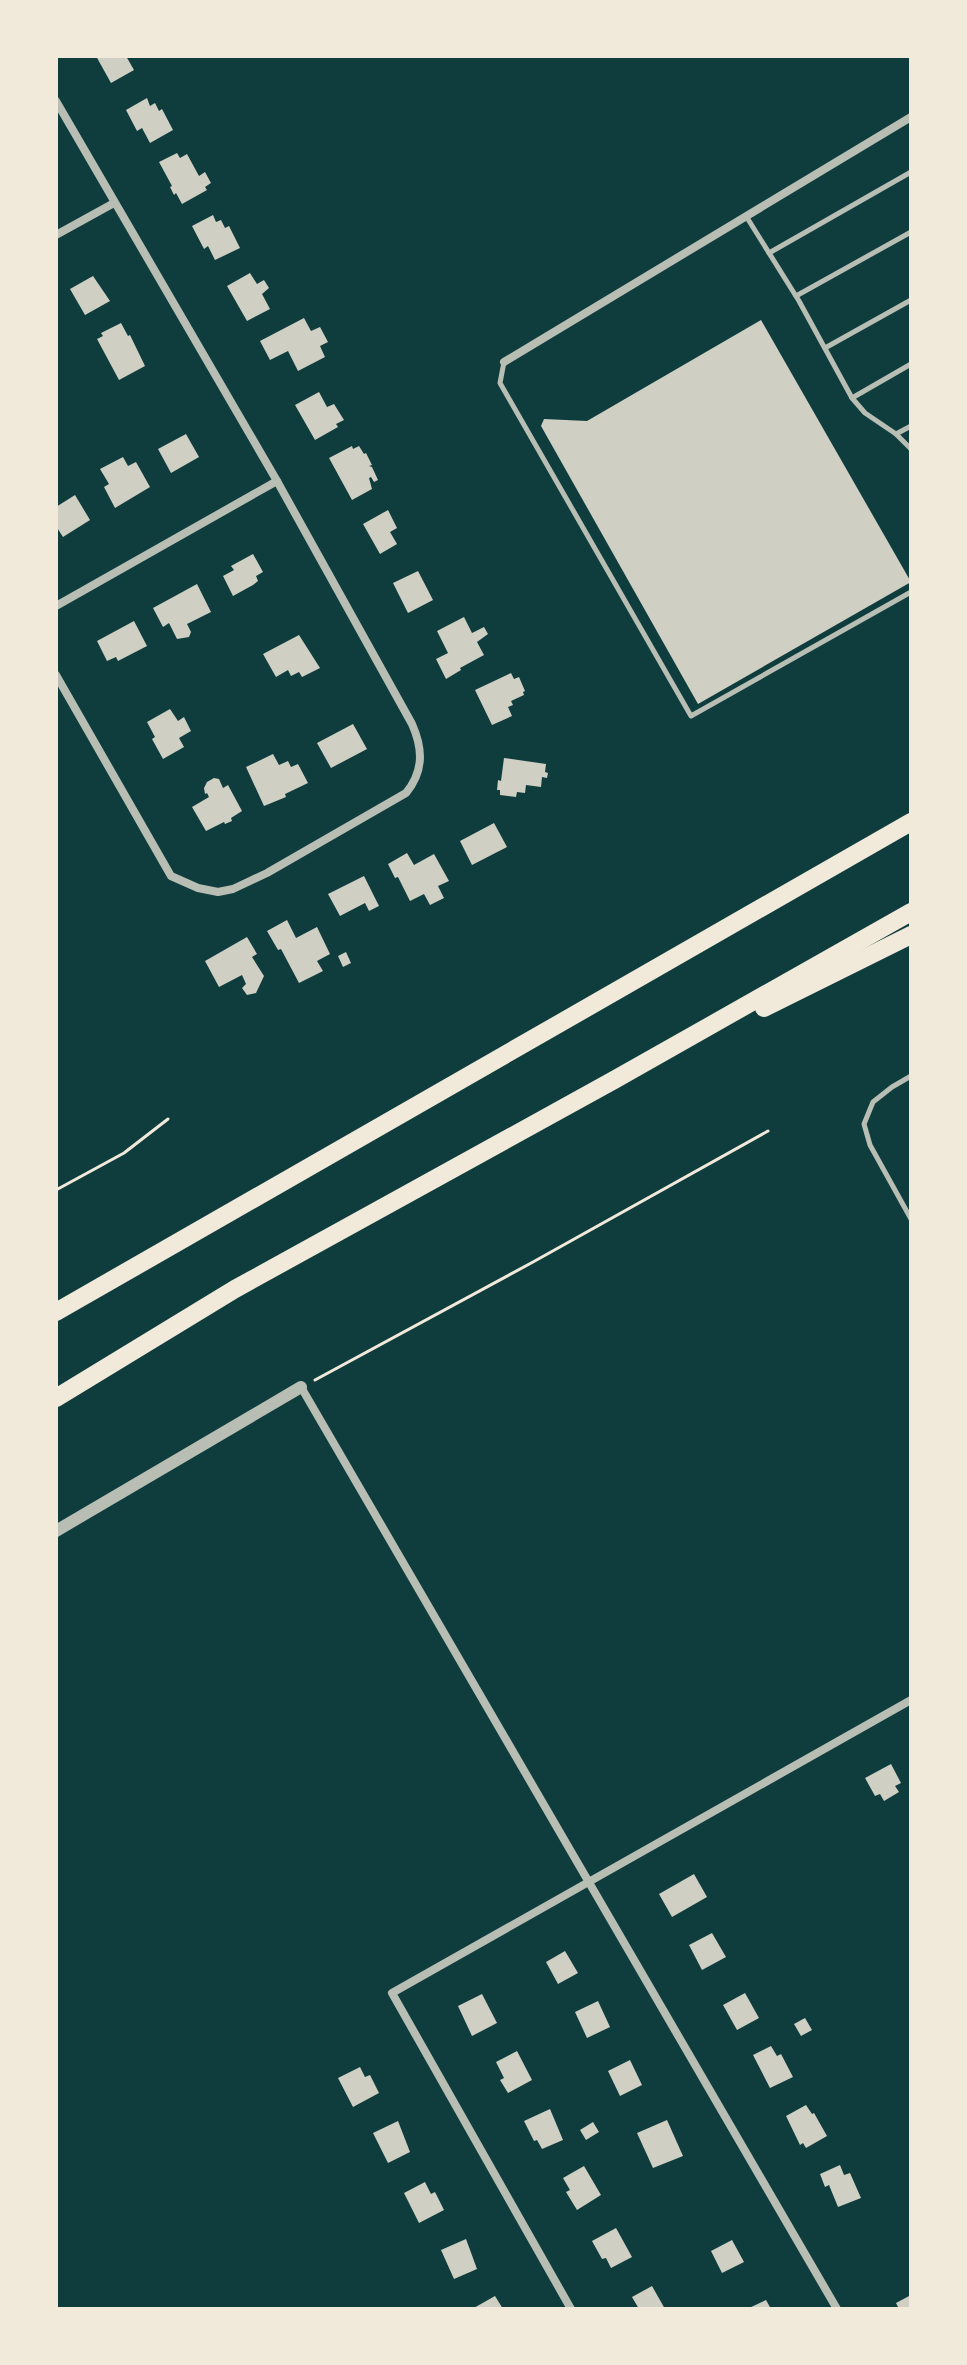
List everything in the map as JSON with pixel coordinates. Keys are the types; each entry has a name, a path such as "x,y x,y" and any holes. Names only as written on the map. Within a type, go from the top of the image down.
{"highway":[{"path":"56,1312 911,822"},
{"path":"56,1398 235,1289 911,912"},
{"path":"614,1080 911,935"}],"street":[{"path":"56,101 277,481 418,737 420,771 406,793 246,884 218,892 198,888 171,876 56,675"},
{"path":"504,362 911,117"},
{"path":"56,235 114,203"},
{"path":"56,606 277,481"},
{"path":"56,1531 301,1387 837,2309"},
{"path":"571,2309 392,1993 911,1700"}],"lane":[{"path":"769,253 911,172"},
{"path":"746,215 796,296 852,398 865,413 896,434 911,449"},
{"path":"796,296 911,232"},
{"path":"825,348 911,300"},
{"path":"504,362 500,383 691,716 911,592"},
{"path":"852,398 911,364"},
{"path":"896,434 911,426"},
{"path":"911,1076 873,1102 864,1124 870,1145 911,1219"}],"path":[{"path":"56,1190 124,1153 168,1119"},
{"path":"301,1387 768,1131"}],"building":[{"path":"96,56 126,56 134,70 111,83"},
{"path":"147,98 150,106 155,103 159,111 162,109 173,130 150,143 142,128 137,131 126,110"},
{"path":"177,153 180,158 187,154 199,176 205,172 211,183 205,187 207,190 182,204 176,193 174,195 159,162"},
{"path":"213,215 216,222 221,220 225,228 229,226 240,248 215,260 208,246 204,249 192,226"},
{"path":"250,273 257,284 264,280 269,288 262,294 270,309 247,321 227,286"},
{"path":"93,276 110,301 85,315 70,289"},
{"path":"304,318 311,331 320,327 328,342 320,346 325,357 298,371 288,351 270,360 260,341"},
{"path":"761,320 911,582 698,704 541,426 544,419 587,421"},
{"path":"121,323 145,366 119,380 97,339 103,336 101,333"},
{"path":"319,392 327,407 334,404 344,420 315,440 295,405"},
{"path":"186,434 199,457 171,473 158,449"},
{"path":"352,446 353,449 359,446 366,453 372,465 369,466 378,480 374,482 369,478 372,489 352,500 329,458"},
{"path":"123,457 128,466 136,462 150,487 115,508 104,487 109,484 100,469"},
{"path":"75,495 90,520 63,537 56,526 56,507"},
{"path":"388,510 397,528 390,532 397,544 380,554 363,524"},
{"path":"253,554 263,572 256,576 258,581 253,585 233,596 223,576 234,570 231,566"},
{"path":"418,571 433,600 408,613 393,583"},
{"path":"197,584 211,612 187,624 191,632 189,637 177,639 169,623 163,627 153,608"},
{"path":"464,617 472,633 484,627 488,634 477,642 484,655 446,679 436,659 448,653 437,631"},
{"path":"134,621 147,646 118,661 116,657 107,661 97,641"},
{"path":"299,635 320,668 302,677 299,672 291,676 288,670 276,677 263,654"},
{"path":"511,673 514,679 519,677 524,695 511,701 513,705 508,707 512,716 492,725 475,690"},
{"path":"170,709 178,721 184,717 191,731 179,738 184,747 163,759 147,722"},
{"path":"353,724 367,749 331,768 317,743"},
{"path":"273,754 279,765 288,761 291,767 298,764 308,783 264,806 246,767"},
{"path":"504,758 546,764 547,778 542,777 541,787 526,785 525,793 517,792 516,797 500,795 498,780 501,781"},
{"path":"214,778 219,779 223,788 228,785 242,811 231,818 232,821 206,831 192,807 209,797 204,788"},
{"path":"494,823 507,847 472,865 460,841"},
{"path":"407,853 414,865 434,854 449,881 438,886 444,898 430,905 424,894 410,901 388,864"},
{"path":"364,876 379,906 369,911 365,903 340,916 328,894"},
{"path":"287,920 296,938 317,927 330,954 317,961 323,971 299,983 281,949 278,950 267,931"},
{"path":"247,937 257,954 252,957 264,976 256,993 247,995 242,988 246,984 242,975 219,987 205,961"},
{"path":"346,952 351,963 343,967 338,956"},
{"path":"891,1764 901,1783 895,1786 899,1792 884,1801 880,1794 875,1796 865,1778"},
{"path":"694,1874 707,1897 672,1917 659,1894"},
{"path":"712,1933 726,1957 702,1970 689,1945"},
{"path":"565,1951 578,1973 558,1984 546,1962"},
{"path":"745,1993 759,2018 737,2030 723,2005"},
{"path":"482,1994 497,2023 472,2036 458,2006"},
{"path":"598,2001 610,2027 587,2038 575,2012"},
{"path":"805,2018 812,2030 801,2036 794,2024"},
{"path":"771,2046 777,2056 781,2054 793,2077 770,2088 753,2055"},
{"path":"517,2051 532,2080 508,2093 500,2080 504,2078 496,2062"},
{"path":"630,2060 642,2085 620,2096 608,2071"},
{"path":"360,2067 365,2077 370,2075 379,2093 353,2107 338,2078"},
{"path":"806,2105 827,2136 806,2148 803,2143 800,2145 786,2116"},
{"path":"550,2109 563,2140 542,2149 537,2140 534,2141 524,2121"},
{"path":"667,2120 683,2156 653,2168 637,2133"},
{"path":"398,2121 410,2152 388,2163 373,2133"},
{"path":"593,2122 599,2132 586,2140 580,2130"},
{"path":"840,2165 844,2175 850,2173 861,2198 838,2207 829,2185 825,2187 820,2174"},
{"path":"584,2166 601,2195 577,2210 566,2192 570,2190 563,2178"},
{"path":"425,2182 431,2194 435,2192 444,2210 419,2223 404,2193"},
{"path":"616,2228 632,2257 611,2268 592,2241"},
{"path":"466,2239 477,2269 454,2279 441,2250"},
{"path":"732,2240 744,2262 722,2273 711,2251"},
{"path":"652,2286 665,2309 639,2309 632,2297"},
{"path":"911,2295 911,2309 899,2309 896,2303"},
{"path":"495,2296 503,2309 472,2309"},
{"path":"766,2300 771,2309 747,2309"}]}
